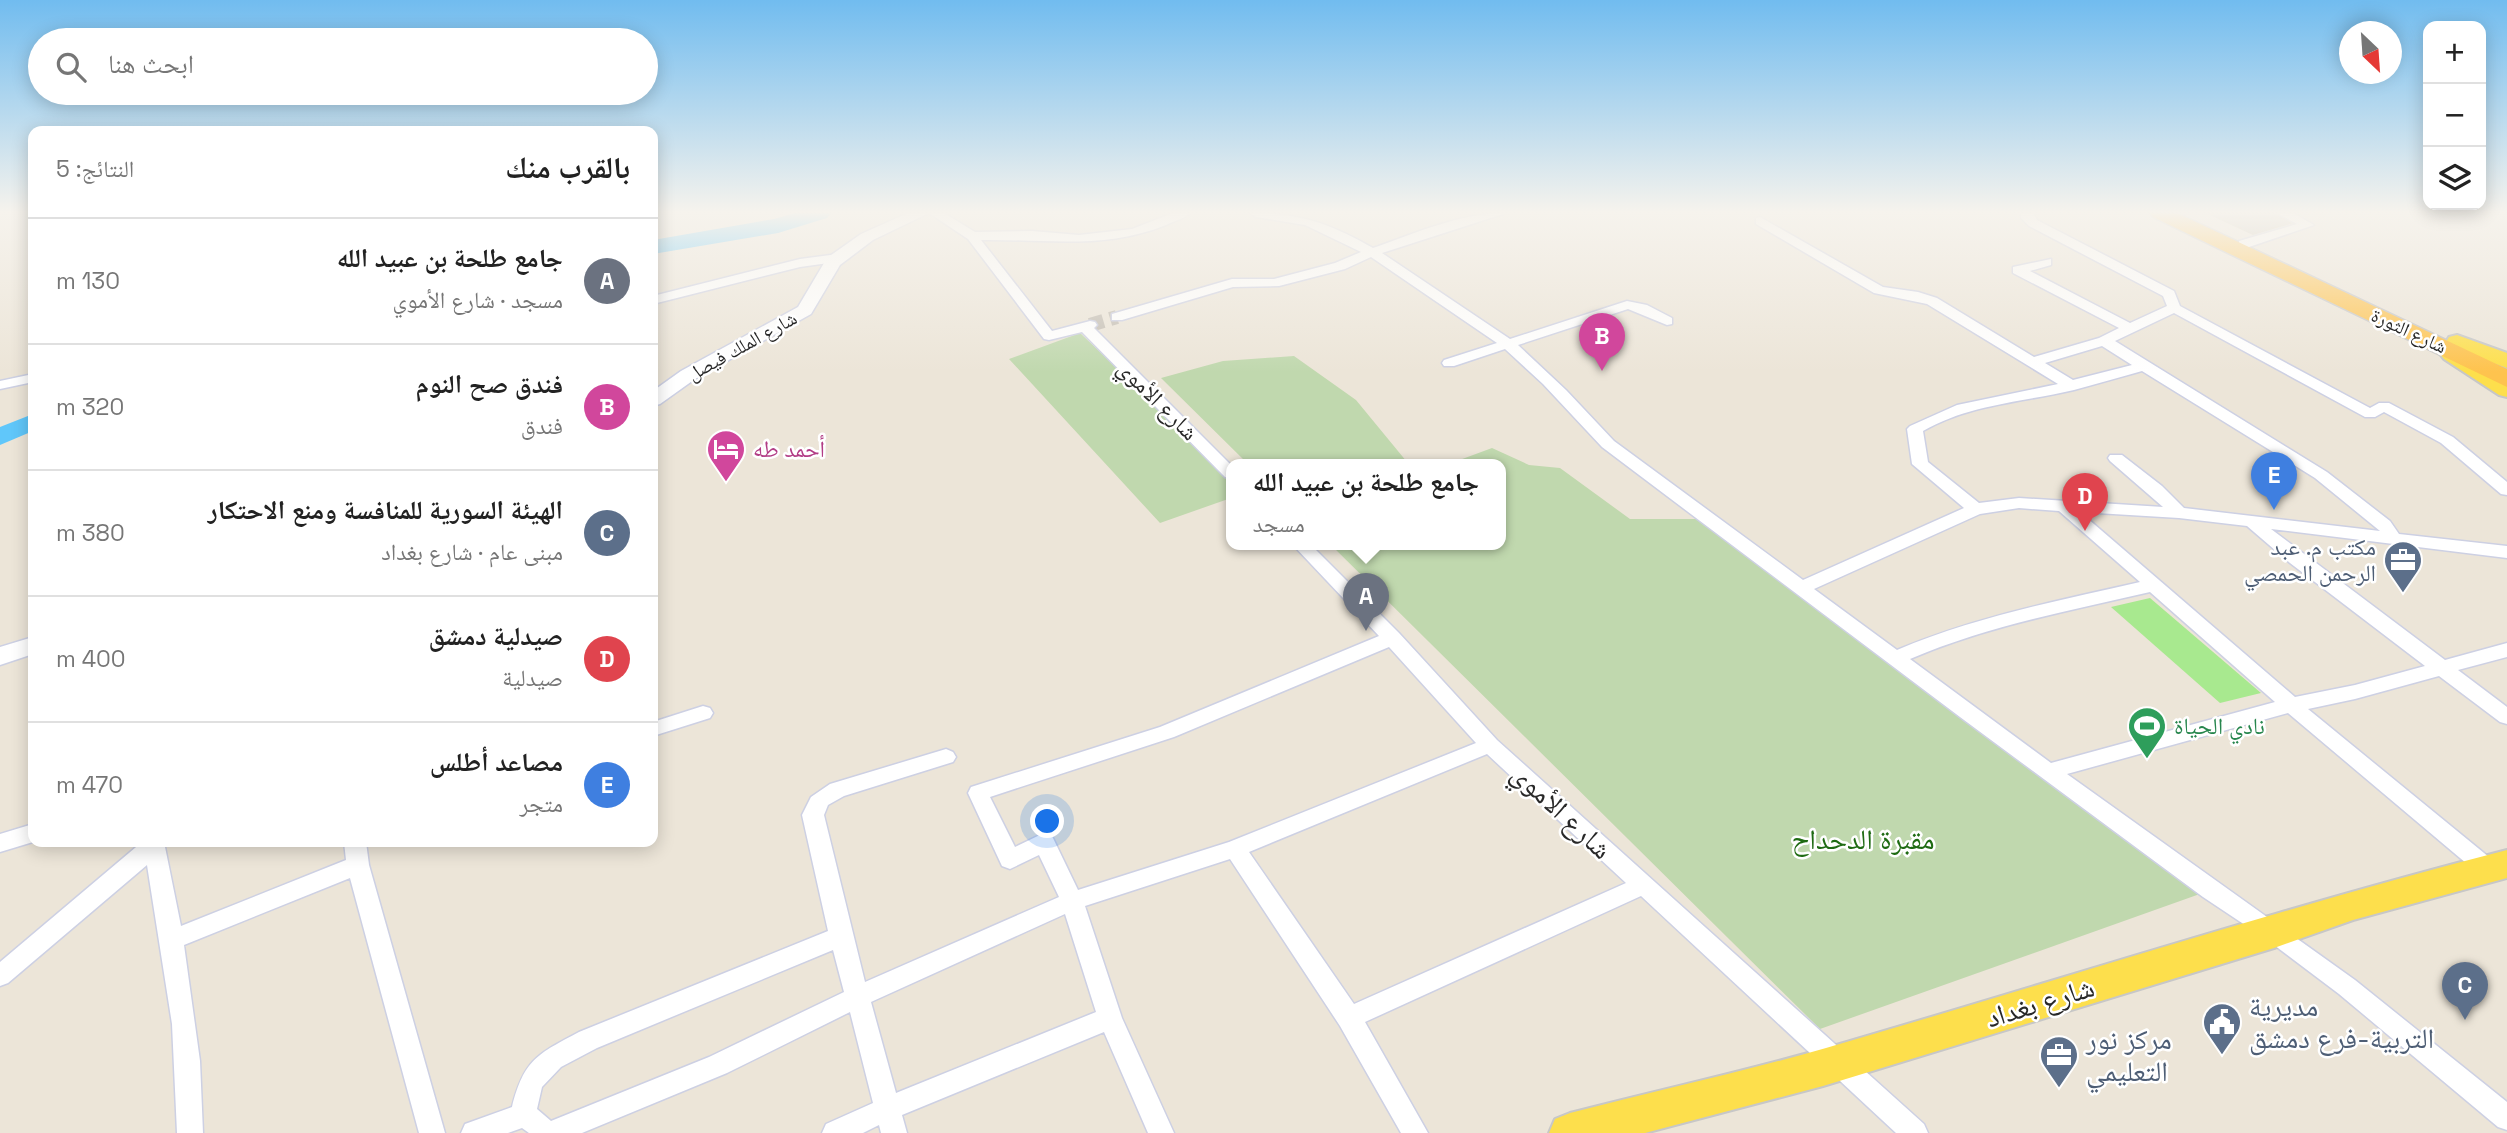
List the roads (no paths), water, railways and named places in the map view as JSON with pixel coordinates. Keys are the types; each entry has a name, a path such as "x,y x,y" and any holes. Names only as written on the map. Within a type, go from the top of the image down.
{"highway":[{"name":"شارع الثورة","path":"2277,266 2451,345 2507,367"},
{"name":"شارع الثورة","path":"2289,266 2451,345 2507,379"}],"main road":[{"path":"2451,345 2507,361"},
{"path":"2451,345 2507,390"},
{"name":"شارع بغداد","path":"1570,1133 1839,1063 2274,932 2353,905 2497,866"}],"street":[{"path":"658,299 789,266"},
{"name":"شارع الملك فيصل","path":"658,396 688,375 805,310 830,266"},
{"name":"شارع الأموي","path":"995,266 1049,336 1088,326 1226,469"},
{"path":"1117,317 1223,286 1274,283 1342,266"},
{"path":"1392,266 1507,344 1573,405 1608,444 1895,659 2211,890 2274,932 2347,987 2507,1118"},
{"path":"1837,266 1879,290 1932,301 2072,386"},
{"path":"2032,266 2018,270 2129,328"},
{"path":"2115,266 2169,294 2174,308 2370,414 2384,406 2437,435 2507,490"},
{"path":"1449,363 1627,304 1642,308 1667,321"},
{"path":"2033,362 2104,341 2174,308"},
{"path":"2104,341 2321,475 2384,525 2393,537"},
{"path":"1976,509 1920,464 1915,429 1929,420 1957,410 2072,386 2144,366"},
{"path":"0,385 28,379"},
{"path":"2116,458 2156,490 2179,513"},
{"path":"1801,588 1976,509 2020,503 2179,513 2507,552"},
{"path":"2061,504 2291,705 2497,866"},
{"path":"2251,521 2296,559 2507,717"},
{"name":"شارع الأموي","path":"1306,550 1392,638 1490,745 1915,1133"},
{"path":"1895,659 1951,634 1999,620 2154,585"},
{"path":"1161,1133 1110,1018 1072,901 1044,842 1010,860 978,793 1167,732 1392,638"},
{"path":"0,656 28,647"},
{"path":"2050,771 2291,705 2356,692 2507,650"},
{"path":"658,727 703,713"},
{"path":"552,1133 718,1065 859,996 1072,901 1235,849 1490,745"},
{"path":"891,1121 841,936 813,815 816,805 824,795 946,757"},
{"path":"0,843 28,835"},
{"path":"0,976 150,847"},
{"path":"154,847 171,940 190,1095 190,1133"},
{"path":"1235,849 1349,1018 1415,1133"},
{"path":"171,940 357,853 432,1133"},
{"path":"1349,1018 1643,885"},
{"path":"523,1115 531,1081 552,1059 589,1040 841,936"},
{"path":"835,1133 891,1121 1110,1018"},
{"path":"474,1133 523,1115 535,1121 545,1133"}],"water":[{"path":"28,416 28,433 0,445 0,427"}],"tunnel":[{"path":"1090,325 1117,317"}],"place":[{"name":"فندق صح النوم","path":"1602,371"},
{"name":"أحمد طه","path":"726,483"},
{"name":"مصاعد أطلس","path":"2274,510"},
{"name":"صيدلية دمشق","path":"2085,531"},
{"name":"مكتب م. عبد الرحمن الحمصي","path":"2403,594"},
{"name":"جامع طلحة بن عبيد الله","path":"1366,631"},
{"name":"نادي الحياة","path":"2147,760"},
{"name":"الهيئة السورية للمنافسة ومنع الاحتكار","path":"2465,1020"},
{"name":"مديرية التربية-فرع دمشق","path":"2222,1056"},
{"name":"مركز نور التعليمي","path":"2059,1089"}],"park label":[{"name":"مقبرة الدحداح","path":"1863,839"}]}
